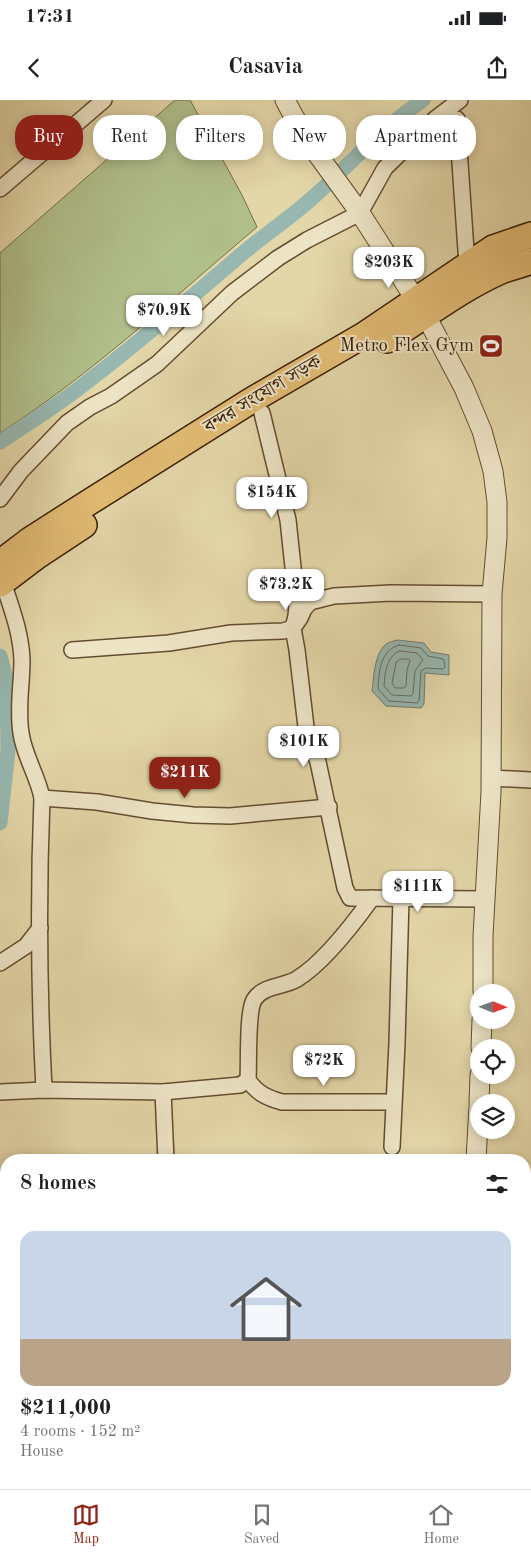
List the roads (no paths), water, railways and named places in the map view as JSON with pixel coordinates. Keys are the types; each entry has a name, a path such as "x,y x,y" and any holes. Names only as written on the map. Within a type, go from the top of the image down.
{"highway":[{"name":"বন্দর সংযোগ সড়ক","path":"1,576 37,556 99,515 262,414 370,350 421,308 439,283 493,248 531,235"},
{"name":"বন্দর সংযোগ সড়ক","path":"1,576 30,540 252,400 364,336 421,308 448,300 502,271 531,261"}],"street":[{"path":"285,100 318,155 360,213 421,308 464,388 482,431 493,471 497,502 497,529 492,594 491,778 483,936 483,984"},
{"path":"0,499 21,471 67,422 111,396 157,364 232,293 278,258 307,240 360,213 385,168 435,119 460,100"},
{"path":"0,189 97,102"},
{"path":"460,160 467,265"},
{"path":"262,414 288,520 297,605 293,628 306,727 318,762 329,807 345,888 350,898 486,899"},
{"path":"1,576 20,634 22,660 20,696 21,733 42,798 40,928 41,1032 44,1090"},
{"path":"72,650 168,643 231,633 283,631 293,628 310,602 334,596 391,593 492,594"},
{"path":"491,778 531,780"},
{"path":"42,798 97,802 152,811 193,815 230,816 329,807"},
{"path":"372,898 312,969 295,980 262,992 253,1001 250,1012 248,1080 254,1089 268,1098 282,1102 393,1102"},
{"path":"392,1147 401,898"},
{"path":"0,963 26,946 40,928"},
{"path":"0,1092 44,1090 163,1092 240,1085 248,1080"},
{"path":"163,1092 166,1154"},
{"path":"476,1154 477,1139"}],"water":[{"path":"398,640 424,643 431,652 449,655 449,675 425,673 424,704 421,708 386,706 372,691 375,666 382,648 390,642"},
{"path":"167,758 185,758 202,762 204,770 199,776 172,785 163,785 158,783 155,768 159,762"}],"waterway":[{"path":"0,442 66,398 125,352 245,251 301,208 379,135 423,100"},
{"path":"0,656 7,683 8,751 0,823"}],"place":[{"name":"Metro Flex Gym","path":"491,346"}]}
